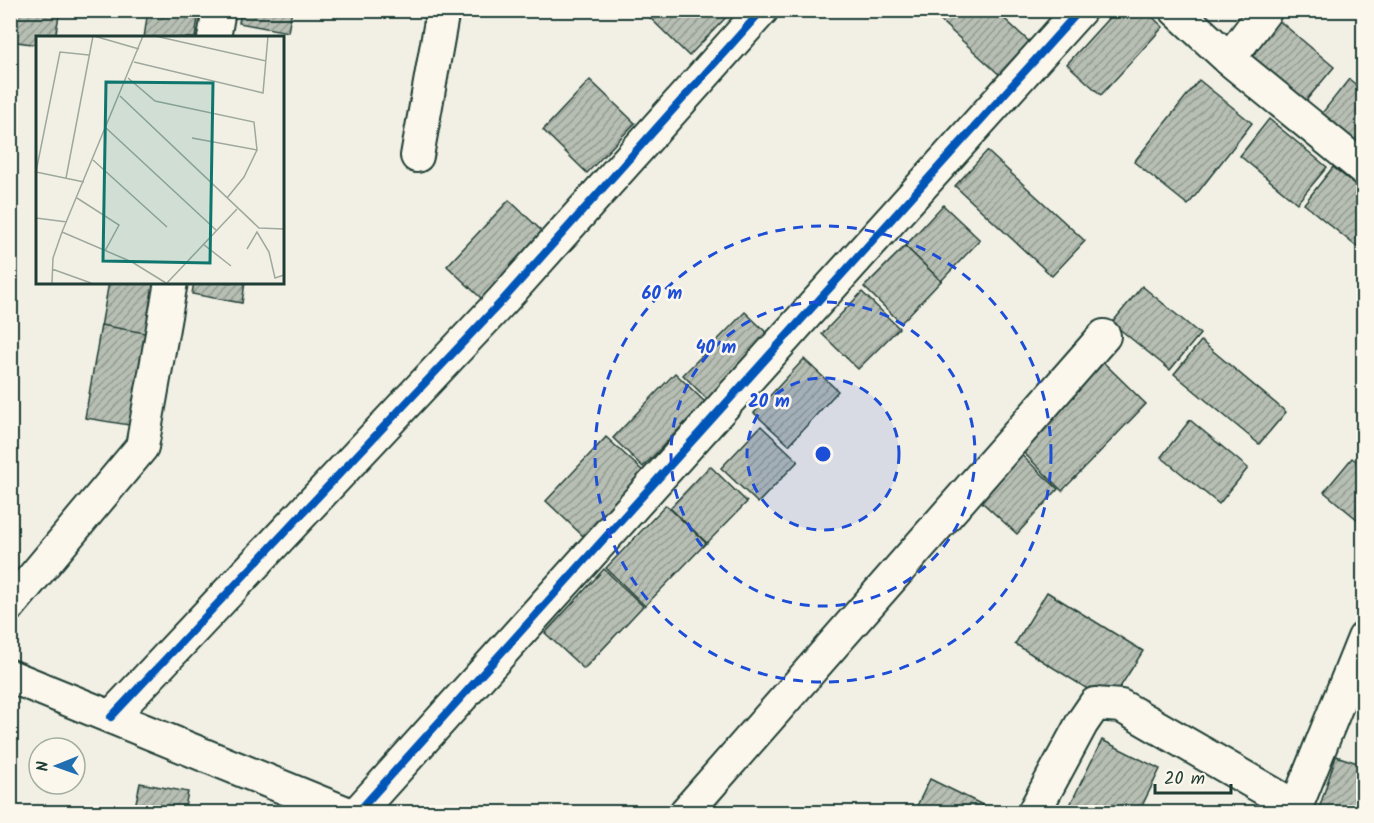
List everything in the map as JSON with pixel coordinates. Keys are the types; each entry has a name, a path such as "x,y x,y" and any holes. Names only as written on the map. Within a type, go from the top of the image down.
{"street":[{"path":"214,36 219,10"},
{"path":"417,156 443,10"},
{"path":"111,717 502,301 762,10"},
{"path":"358,813 1080,10"},
{"path":"1176,10 1229,59 1364,170"},
{"path":"1229,59 1266,10"},
{"path":"10,605 142,447 171,284"},
{"path":"686,813 1104,336"},
{"path":"1034,813 1082,723 1095,704 1121,706 1295,810 1364,638"},
{"path":"10,676 344,813"}],"building":[{"path":"10,10 60,10 55,36 36,36 36,45 10,41"},
{"path":"148,10 199,10 195,36 144,36"},
{"path":"241,10 292,10 288,32 239,23"},
{"path":"642,10 733,10 689,56"},
{"path":"932,10 995,10 1034,46 1004,79 931,12"},
{"path":"1116,10 1145,10 1163,27 1101,95 1067,64"},
{"path":"1276,18 1334,67 1304,103 1246,56"},
{"path":"1349,79 1364,91 1364,152 1319,117"},
{"path":"590,80 635,123 587,173 543,130"},
{"path":"1199,80 1252,123 1188,205 1134,162"},
{"path":"1269,119 1327,167 1297,203 1240,156"},
{"path":"987,151 1085,241 1052,276 955,186"},
{"path":"1333,167 1364,192 1364,249 1362,251 1304,204"},
{"path":"509,200 544,233 482,299 447,266"},
{"path":"943,205 980,240 941,281 905,246"},
{"path":"905,246 941,281 901,323 864,287"},
{"path":"109,284 160,284 151,336 101,327"},
{"path":"194,284 245,284 242,303 192,294"},
{"path":"1142,286 1200,334 1170,370 1112,323"},
{"path":"862,292 899,328 858,369 822,334"},
{"path":"745,312 771,337 708,400 683,375"},
{"path":"101,325 151,334 135,426 85,418"},
{"path":"1201,341 1286,412 1259,444 1174,374"},
{"path":"804,359 838,391 789,445 754,413"},
{"path":"1103,362 1146,404 1062,491 1020,449"},
{"path":"675,373 705,402 643,467 613,438"},
{"path":"1190,420 1248,468 1219,504 1161,457"},
{"path":"761,426 798,461 758,503 721,468"},
{"path":"606,437 644,472 583,536 546,501"},
{"path":"1016,450 1058,489 1017,534 974,495"},
{"path":"1352,458 1364,467 1364,525 1324,492"},
{"path":"710,466 747,502 707,543 670,508"},
{"path":"666,505 706,543 645,606 606,568"},
{"path":"604,569 643,606 584,669 545,633"},
{"path":"1047,592 1143,651 1110,703 1015,644"},
{"path":"1102,740 1160,769 1139,812 1075,812 1068,809"},
{"path":"1336,756 1364,765 1364,812 1318,812"},
{"path":"930,779 997,812 914,812"},
{"path":"140,783 188,792 184,812 134,812"}],"cycle path":[{"path":"111,717 502,301 762,10"},
{"path":"358,812 1080,10"}]}
